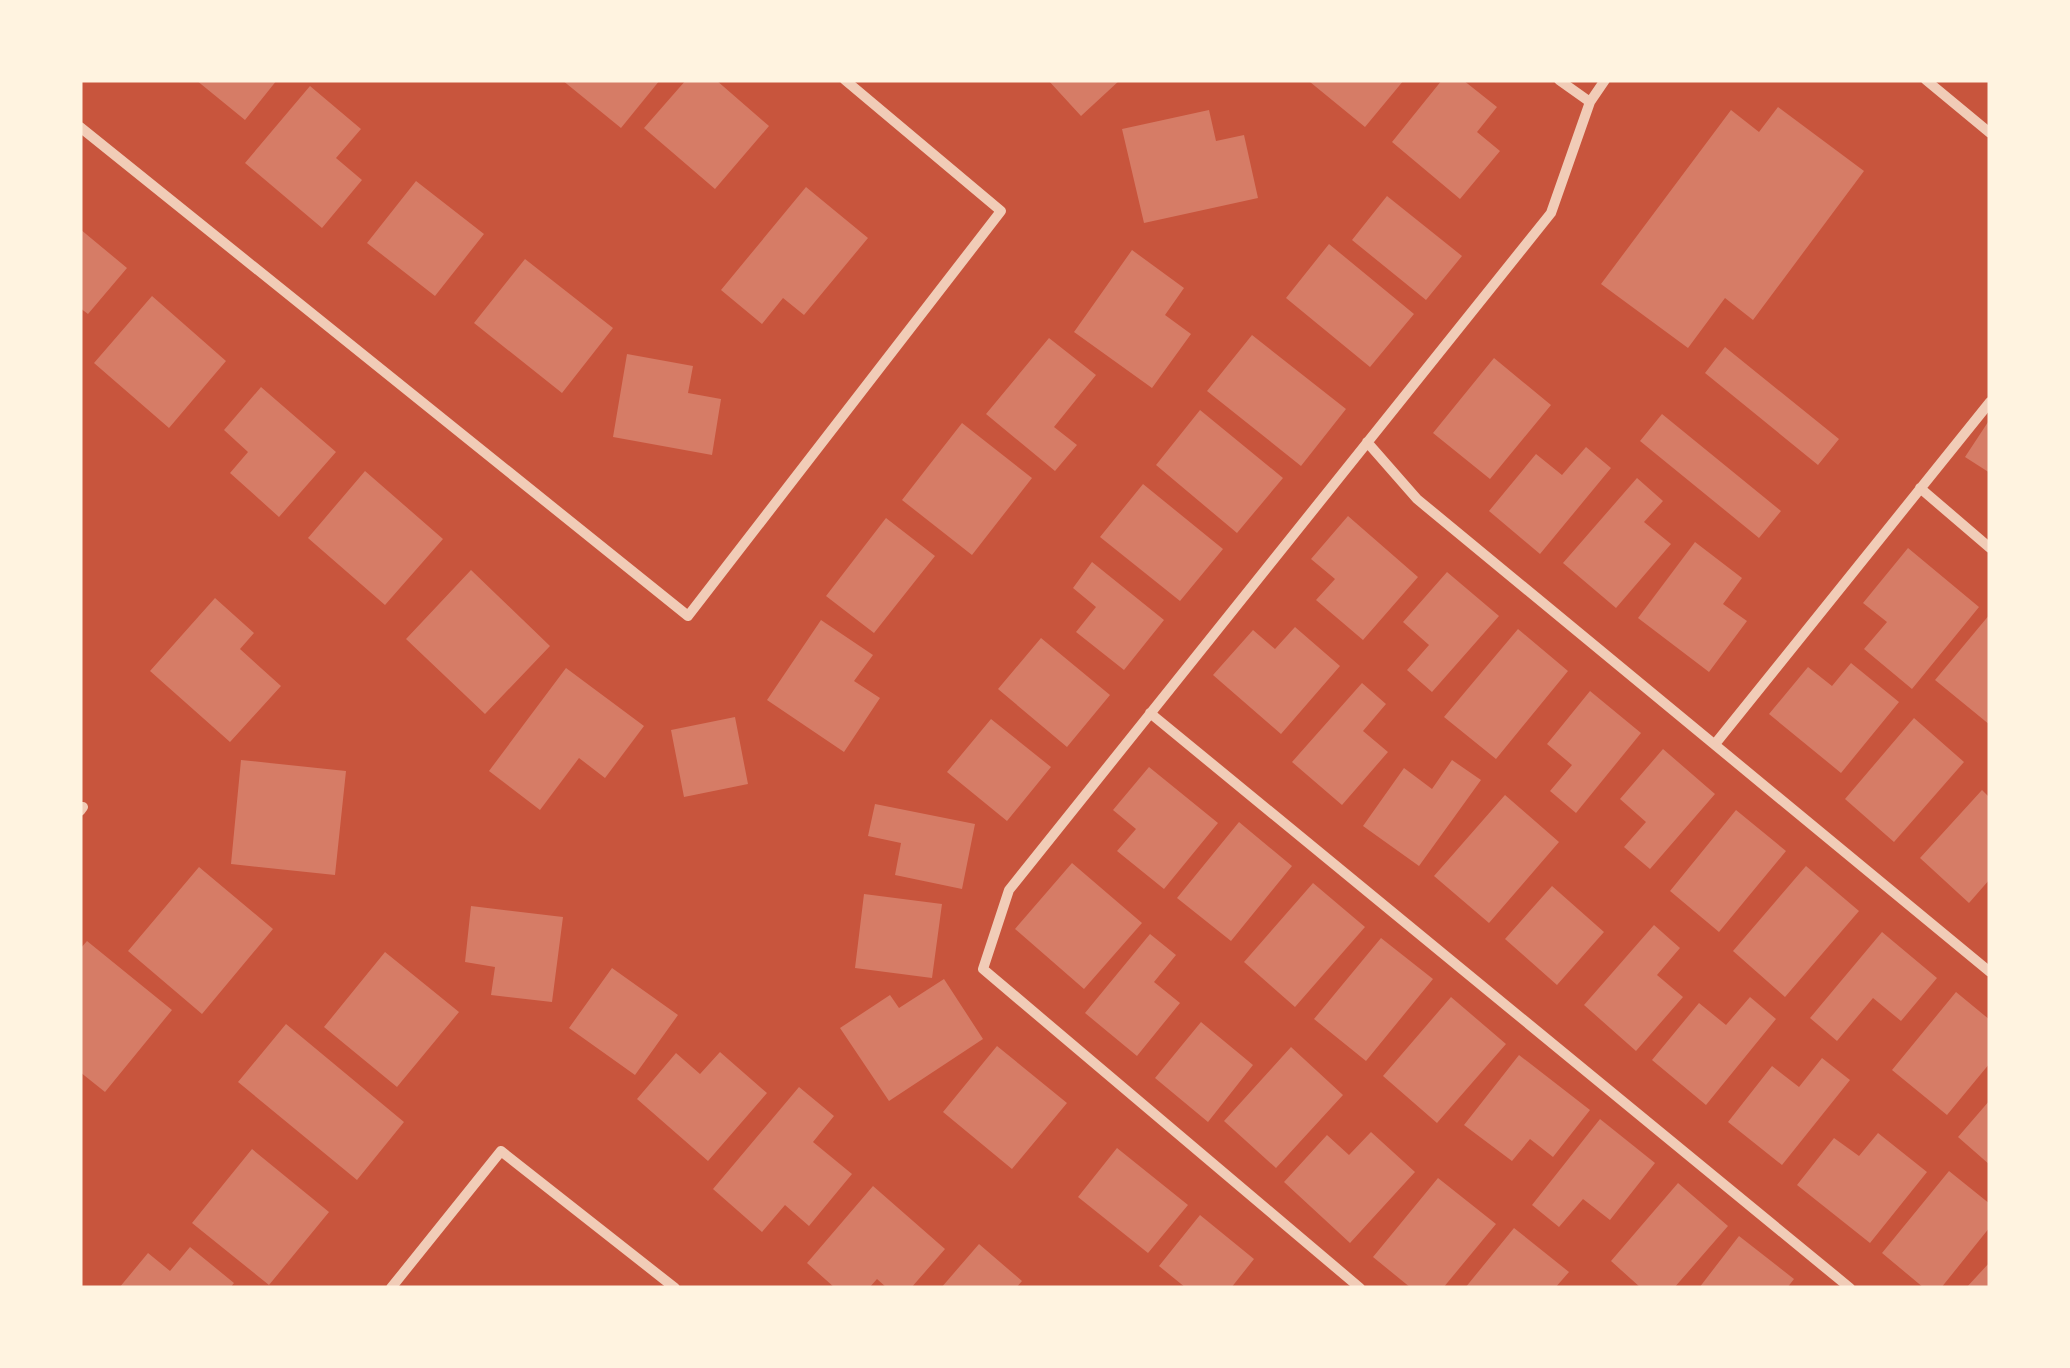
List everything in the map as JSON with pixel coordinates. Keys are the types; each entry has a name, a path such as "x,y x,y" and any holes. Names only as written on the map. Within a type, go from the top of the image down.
{"street":[{"path":"80,127 688,616 1001,211 845,80"},
{"path":"1559,80 1590,102"},
{"path":"1360,1288 982,969 1008,890 1550,212 1590,102 1605,80"},
{"path":"1926,80 1990,133"},
{"path":"1714,744 1990,402"},
{"path":"1367,442 1417,498 1990,972"},
{"path":"1920,488 1990,548"},
{"path":"1150,712 1850,1288"},
{"path":"391,1288 501,1151 675,1288"}],"building":[{"path":"196,80 277,80 245,120"},
{"path":"562,80 660,80 621,128"},
{"path":"686,80 716,80 769,126 715,189 644,128"},
{"path":"1048,80 1120,80 1081,116"},
{"path":"1312,80 1404,80 1365,127"},
{"path":"1442,80 1463,80 1497,107 1477,132 1500,151 1460,199 1392,142"},
{"path":"310,86 361,129 336,158 362,180 322,228 245,163"},
{"path":"1778,107 1864,171 1753,320 1725,298 1688,348 1601,284 1731,110 1759,132"},
{"path":"1209,110 1216,141 1244,135 1258,198 1144,223 1122,129"},
{"path":"416,181 484,234 435,296 367,243"},
{"path":"806,187 868,238 804,315 783,298 762,324 721,290"},
{"path":"1387,196 1462,256 1426,300 1352,240"},
{"path":"80,229 127,268 88,314 80,308"},
{"path":"1329,244 1414,314 1370,367 1286,298"},
{"path":"1132,250 1184,288 1165,315 1191,334 1152,388 1074,332"},
{"path":"525,259 613,328 562,393 474,323"},
{"path":"152,296 226,361 169,428 94,363"},
{"path":"1252,335 1346,409 1301,466 1207,391"},
{"path":"1049,338 1096,375 1054,427 1077,445 1055,471 986,414"},
{"path":"1725,347 1839,439 1818,465 1705,373"},
{"path":"627,354 693,366 688,393 721,399 712,455 613,437"},
{"path":"1494,358 1551,405 1490,479 1433,433"},
{"path":"261,387 336,452 279,517 230,473 248,452 224,430"},
{"path":"1200,410 1283,478 1237,533 1156,465"},
{"path":"1662,414 1781,511 1759,538 1640,441"},
{"path":"1990,419 1990,473 1965,457"},
{"path":"962,423 1032,478 972,555 902,500"},
{"path":"1586,447 1611,468 1540,554 1489,511 1536,454 1562,475"},
{"path":"365,471 443,539 385,605 308,538"},
{"path":"1637,478 1663,501 1644,522 1671,544 1616,608 1563,563"},
{"path":"1143,484 1223,549 1180,601 1100,537"},
{"path":"1348,516 1418,577 1363,640 1316,600 1335,579 1311,559"},
{"path":"886,518 935,556 874,633 826,596"},
{"path":"1695,542 1742,578 1723,604 1747,621 1709,672 1638,618"},
{"path":"1908,548 1979,607 1912,689 1864,649 1887,622 1863,603"},
{"path":"1092,562 1164,620 1124,670 1076,632 1096,607 1073,588"},
{"path":"471,570 550,646 485,714 406,639"},
{"path":"1447,572 1499,616 1432,692 1407,670 1429,645 1403,622"},
{"path":"215,598 254,633 240,649 281,686 230,742 150,671"},
{"path":"1990,614 1990,725 1935,680"},
{"path":"821,620 873,655 854,681 880,698 844,752 767,700"},
{"path":"1295,627 1340,666 1281,734 1213,675 1253,630 1275,649"},
{"path":"1518,629 1568,671 1496,759 1444,717"},
{"path":"1041,638 1110,695 1067,747 998,689"},
{"path":"1851,663 1899,702 1841,773 1769,714 1808,667 1832,686"},
{"path":"566,668 644,726 605,778 579,758 540,810 489,771"},
{"path":"1362,683 1386,704 1363,731 1388,752 1342,805 1292,762"},
{"path":"1590,691 1641,733 1576,813 1550,791 1572,765 1547,744"},
{"path":"735,717 748,784 684,797 671,730"},
{"path":"1914,718 1964,762 1894,842 1845,799"},
{"path":"991,719 1051,767 1007,821 947,772"},
{"path":"1663,749 1715,794 1650,869 1624,847 1646,822 1620,799"},
{"path":"241,760 346,771 335,875 231,864"},
{"path":"1452,760 1481,780 1419,866 1363,826 1404,768 1432,789"},
{"path":"1149,767 1218,823 1164,889 1117,851 1136,829 1113,810"},
{"path":"1982,790 1990,798 1990,879 1969,903 1920,858"},
{"path":"1505,795 1559,842 1489,923 1434,876"},
{"path":"875,804 975,824 962,889 895,875 901,843 868,836"},
{"path":"1736,810 1786,851 1719,932 1670,891"},
{"path":"1239,822 1292,866 1231,941 1177,898"},
{"path":"1072,863 1142,923 1084,989 1015,929"},
{"path":"1806,866 1859,911 1785,997 1733,951"},
{"path":"199,867 273,929 202,1014 128,951"},
{"path":"1313,883 1365,927 1295,1007 1244,962"},
{"path":"1552,886 1604,932 1557,985 1505,939"},
{"path":"864,894 942,904 932,978 855,968"},
{"path":"471,906 563,917 552,1002 491,995 495,967 465,962"},
{"path":"1654,925 1680,948 1657,975 1683,997 1636,1051 1584,1005"},
{"path":"1882,932 1937,978 1901,1021 1873,998 1837,1041 1810,1018"},
{"path":"1150,934 1176,955 1154,982 1180,1003 1137,1056 1085,1013"},
{"path":"1381,938 1433,979 1366,1061 1314,1019"},
{"path":"87,941 172,1010 105,1092 80,1072 80,949"},
{"path":"385,952 459,1012 397,1087 324,1027"},
{"path":"612,968 678,1015 635,1075 569,1028"},
{"path":"944,979 983,1039 889,1101 840,1028 890,995 899,1008"},
{"path":"1956,992 1990,1020 1990,1063 1947,1115 1892,1070"},
{"path":"1451,997 1506,1044 1437,1123 1383,1076"},
{"path":"1750,997 1776,1019 1706,1105 1652,1060 1699,1003 1726,1025"},
{"path":"1201,1022 1253,1065 1208,1122 1155,1078"},
{"path":"286,1024 404,1122 357,1180 238,1082"},
{"path":"997,1046 1067,1103 1012,1169 943,1112"},
{"path":"1291,1047 1343,1095 1276,1168 1224,1121"},
{"path":"720,1052 767,1093 708,1161 637,1099 676,1053 700,1074"},
{"path":"1519,1055 1590,1110 1553,1157 1530,1139 1512,1161 1464,1125"},
{"path":"1822,1058 1850,1080 1782,1165 1728,1122 1772,1066 1799,1087"},
{"path":"799,1087 834,1116 813,1142 852,1174 809,1226 785,1205 762,1232 713,1189"},
{"path":"1990,1100 1990,1165 1958,1137"},
{"path":"1600,1119 1655,1163 1610,1220 1583,1199 1559,1227 1532,1205"},
{"path":"1371,1132 1415,1172 1350,1243 1284,1182 1327,1135 1349,1155"},
{"path":"1878,1133 1927,1172 1870,1243 1797,1185 1834,1138 1859,1156"},
{"path":"1117,1148 1188,1205 1148,1253 1078,1197"},
{"path":"252,1149 329,1212 269,1285 192,1223"},
{"path":"1949,1171 1990,1204 1990,1227 1941,1288 1924,1288 1882,1253"},
{"path":"1438,1178 1496,1224 1443,1288 1411,1288 1373,1257"},
{"path":"1678,1183 1728,1226 1674,1288 1641,1288 1611,1261"},
{"path":"873,1186 945,1249 911,1288 887,1288 877,1279 869,1288 835,1288 807,1263"},
{"path":"1200,1215 1254,1259 1231,1288 1186,1288 1159,1266"},
{"path":"1514,1228 1569,1272 1555,1288 1465,1288"},
{"path":"1739,1236 1794,1279 1787,1288 1699,1288"},
{"path":"979,1244 1022,1281 1016,1288 941,1288"},
{"path":"190,1247 234,1283 230,1288 119,1288 148,1253 170,1271"},
{"path":"1990,1262 1990,1288 1966,1288"}]}
